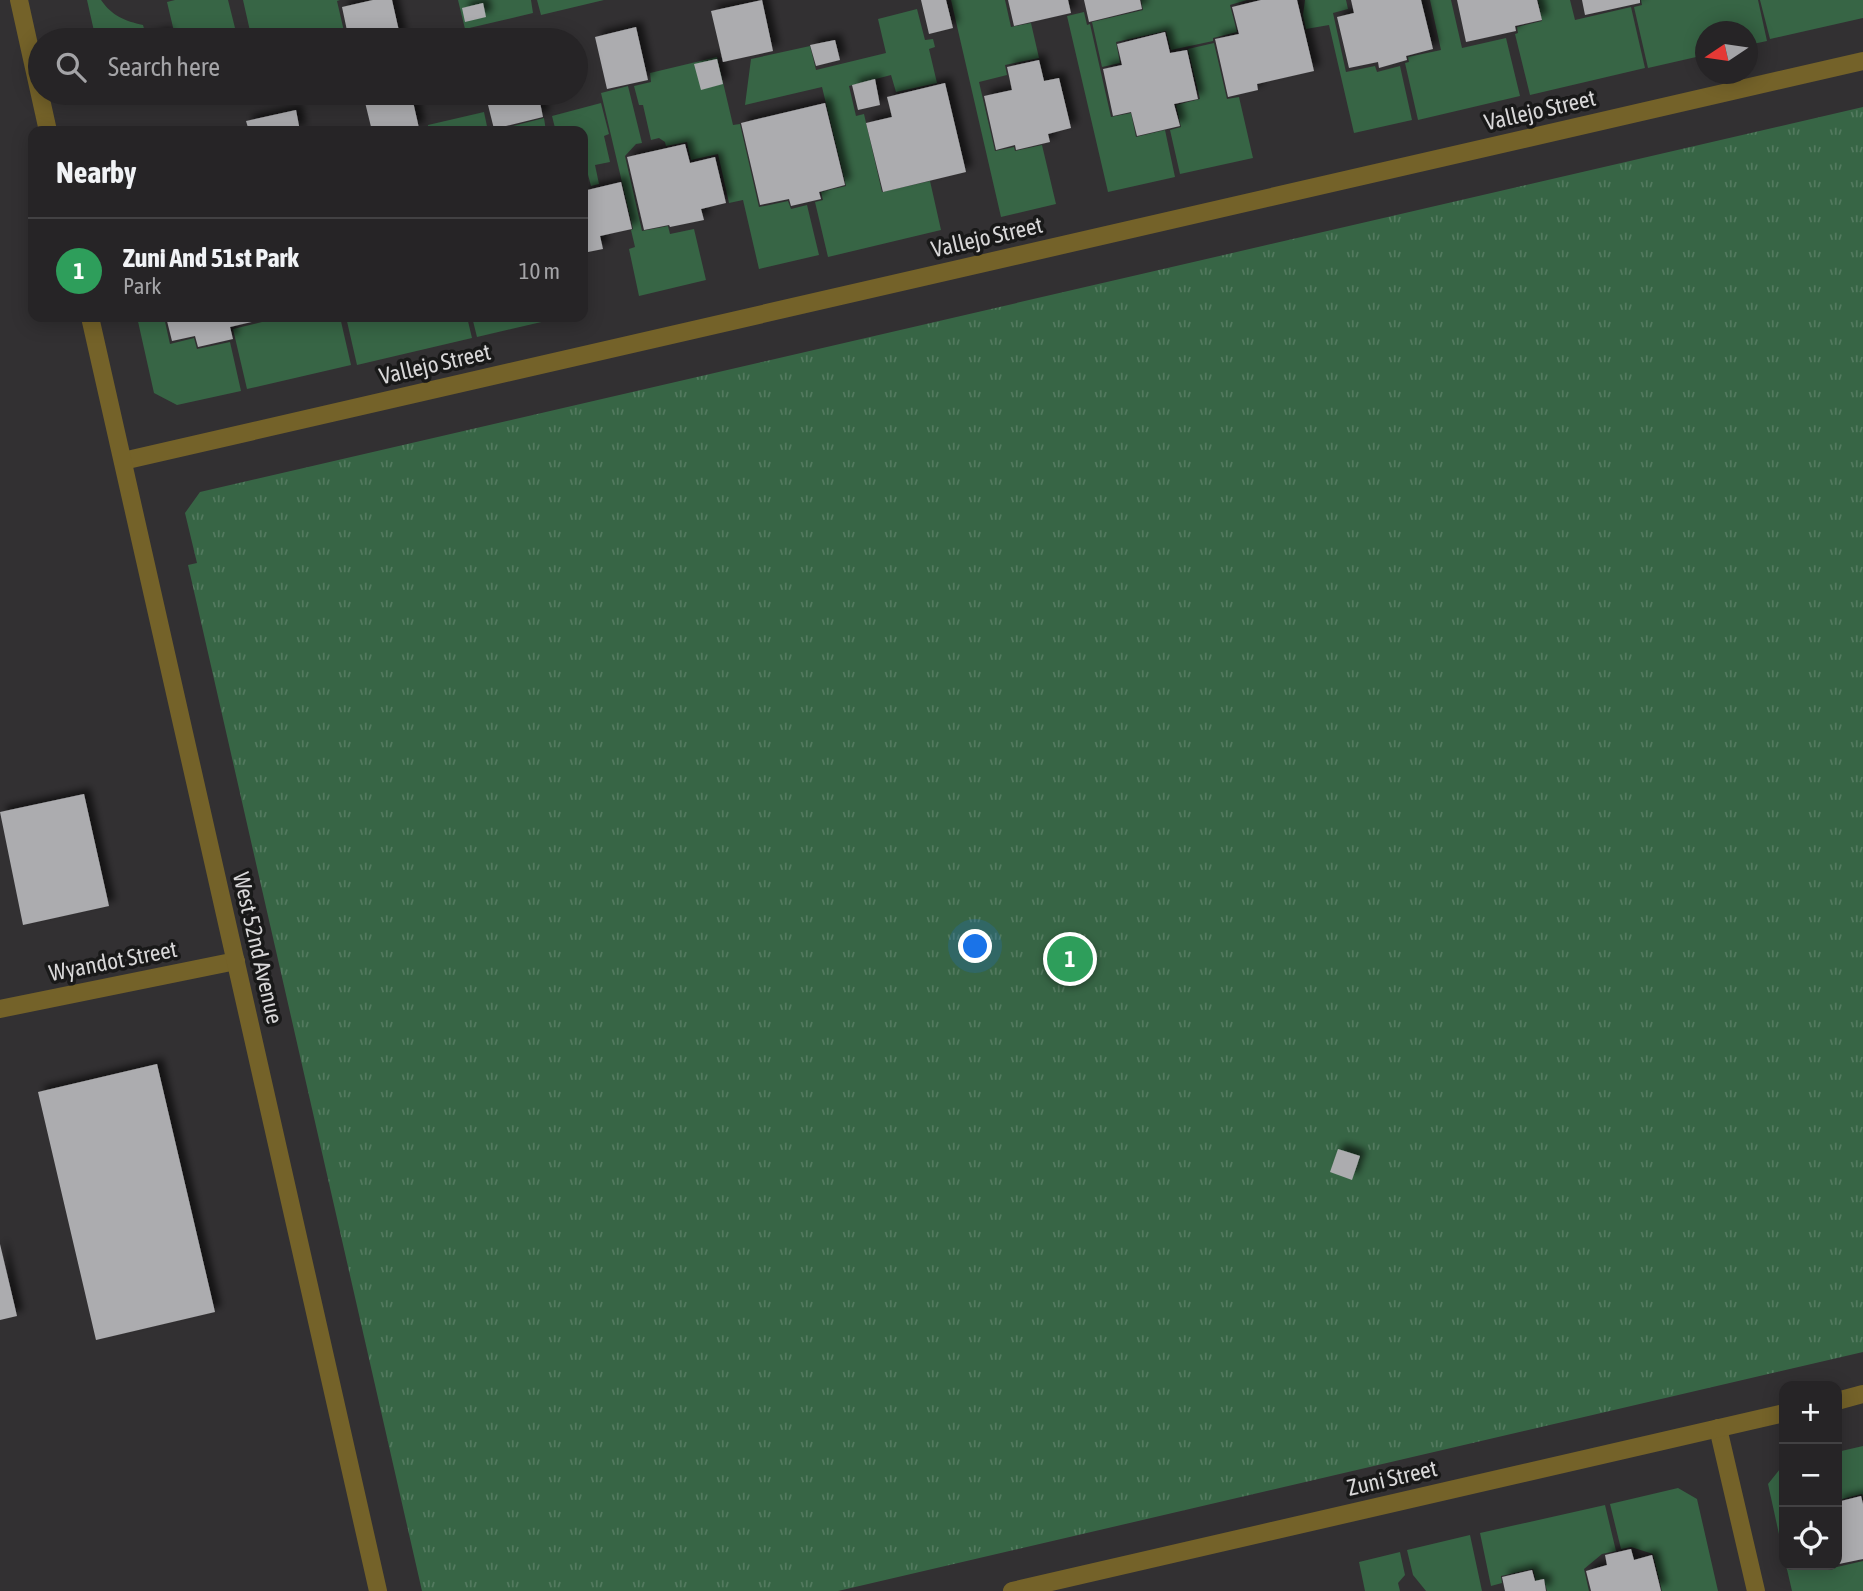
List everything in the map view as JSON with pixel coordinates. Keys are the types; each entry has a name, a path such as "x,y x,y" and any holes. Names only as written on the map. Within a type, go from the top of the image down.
{"street":[{"path":"19,0 28,41"},
{"name":"Vallejo Street","path":"123,461 1863,61"},
{"path":"42,105 47,126"},
{"name":"West 52nd Avenue","path":"91,322 379,1591"},
{"name":"Wyandot Street","path":"0,1009 236,961"},
{"path":"1842,1400 1863,1394"},
{"name":"Zuni Street","path":"1012,1591 1779,1414"},
{"path":"1718,1428 1756,1591"}],"green space":[{"path":"87,0 101,0 119,17 143,25 144,28 93,28"},
{"path":"228,0 235,28 173,28 167,2"},
{"path":"243,0 340,0 337,1 343,28 249,28"},
{"path":"458,0 531,0 533,13 465,28"},
{"path":"537,0 604,0 541,15"},
{"path":"951,0 1005,0 1011,27 1031,23 1039,58 1005,65 1007,75 979,82 995,151 1014,147 1015,151 1042,145 1056,204 1001,217"},
{"path":"1141,0 1247,0 1230,5 1237,32 1213,38 1213,41 1171,50 1166,31 1116,42 1120,63 1102,67 1092,22 1143,10"},
{"path":"1305,0 1346,0 1348,9 1333,13 1346,72 1375,66 1377,72 1400,66 1412,120 1354,133 1329,25 1306,29 1303,15"},
{"path":"1430,0 1451,0 1462,48 1506,38 1520,96 1418,120 1405,63 1409,62 1408,57 1441,50"},
{"path":"1538,0 1570,0 1575,20 1631,7 1645,68 1530,95 1515,34 1518,33 1517,27 1542,21"},
{"path":"1641,0 1758,0 1767,41 1758,43 1758,21 1695,21 1695,57 1648,68 1634,7 1642,5"},
{"path":"1760,0 1863,0 1863,18 1770,39"},
{"path":"917,9 925,40 933,39 935,47 929,49 937,83 896,92 891,75 849,86 856,116 864,114 882,192 930,181 941,230 828,257 815,202 823,200 821,192 846,186 822,87 745,105 751,59 810,46 816,70 886,53 878,19"},
{"path":"1084,12 1087,25 1090,24 1111,117 1131,113 1136,137 1165,130 1175,177 1108,192 1067,16"},
{"path":"1214,43 1227,99 1239,97 1253,158 1180,174 1170,130 1181,127 1176,105 1200,99 1188,49"},
{"path":"717,57 733,125 740,124 759,207 788,201 791,209 807,205 819,255 759,269 743,200 729,203 718,154 691,160 687,142 666,146 659,138 651,140 643,105 639,105 634,86 651,82 650,73"},
{"path":"628,86 642,143 636,144 625,156 642,231 668,226 670,234 694,229 706,280 639,296 629,249 635,247 633,229 601,93"},
{"path":"601,103 609,134 604,136 610,162 595,165 599,184 591,186 588,175 588,126 554,126 552,116"},
{"path":"1863,107 1863,1352 838,1591 422,1591 188,565 197,563 185,513 200,492"},
{"path":"484,112 487,126 428,126"},
{"path":"544,118 545,126 513,126"},
{"path":"138,322 165,322 170,344 194,338 197,349 230,342 241,391 177,405 154,393"},
{"path":"262,322 341,322 351,365 247,389 233,329"},
{"path":"347,322 468,322 472,338 357,365"},
{"path":"473,322 542,322 477,337"},
{"path":"1863,1446 1863,1497 1862,1494 1842,1499 1842,1451"},
{"path":"1779,1470 1779,1534 1768,1484"},
{"path":"1678,1488 1697,1499 1718,1591 1662,1591 1653,1554 1631,1547 1621,1549 1610,1504"},
{"path":"1605,1505 1616,1551 1602,1554 1584,1569 1589,1591 1547,1591 1544,1579 1536,1581 1533,1569 1501,1576 1502,1583 1491,1586 1480,1533"},
{"path":"1470,1535 1482,1591 1426,1591 1413,1575 1407,1550"},
{"path":"1400,1552 1405,1575 1398,1583 1400,1591 1365,1591 1359,1562"},
{"path":"1863,1561 1863,1591 1792,1591 1787,1570 1842,1570 1842,1566"}],"building":[{"path":"373,0 392,0 398,28 346,28 342,7"},
{"path":"762,0 773,51 723,62 711,11"},
{"path":"921,0 946,0 953,28 929,34"},
{"path":"1008,0 1068,0 1071,13 1014,26"},
{"path":"1084,0 1140,0 1142,9 1089,22"},
{"path":"1261,0 1297,0 1314,71 1257,84 1258,90 1228,97 1215,39 1239,34 1232,7"},
{"path":"1351,0 1421,0 1433,49 1406,56 1407,60 1379,68 1378,62 1349,68 1337,17 1354,13"},
{"path":"1457,0 1537,0 1542,20 1515,26 1516,31 1466,42"},
{"path":"1582,0 1640,0 1640,3 1585,15"},
{"path":"483,3 486,17 465,22 462,8"},
{"path":"636,27 648,80 607,89 595,37"},
{"path":"1165,32 1170,53 1187,50 1198,99 1174,104 1180,126 1137,136 1131,112 1113,116 1103,69 1122,65 1117,44"},
{"path":"835,40 840,60 816,66 810,45"},
{"path":"717,59 723,84 701,90 694,64"},
{"path":"1039,60 1044,81 1059,78 1071,128 1048,134 1050,142 1016,150 1015,145 996,150 984,96 1012,90 1007,67"},
{"path":"875,79 880,105 858,110 852,85"},
{"path":"945,83 966,172 883,192 866,123 892,117 887,97"},
{"path":"825,103 845,185 819,192 821,199 791,206 789,199 760,205 741,123"},
{"path":"366,105 414,105 419,126 371,126"},
{"path":"488,105 540,105 543,117 506,126 493,126"},
{"path":"296,110 299,126 248,126 246,121"},
{"path":"685,144 690,163 715,157 726,203 701,209 704,220 644,230 627,157"},
{"path":"621,182 632,229 600,236 603,249 588,252 588,190"},
{"path":"167,322 252,322 230,327 233,339 198,347 195,336 172,341"},
{"path":"84,794 109,906 23,925 0,812"},
{"path":"157,1064 215,1312 96,1340 38,1092"},
{"path":"1338,1149 1360,1156 1352,1180 1330,1172"},
{"path":"0,1244 17,1316 0,1320"},
{"path":"1861,1496 1863,1559 1842,1563 1842,1507 1842,1501"},
{"path":"1631,1549 1634,1560 1652,1555 1661,1591 1591,1591 1586,1571 1607,1565 1605,1555"},
{"path":"1532,1570 1535,1581 1544,1579 1546,1591 1505,1591 1502,1577"}],"place":[{"name":"Zuni And 51st Park","path":"1070,959"}]}
